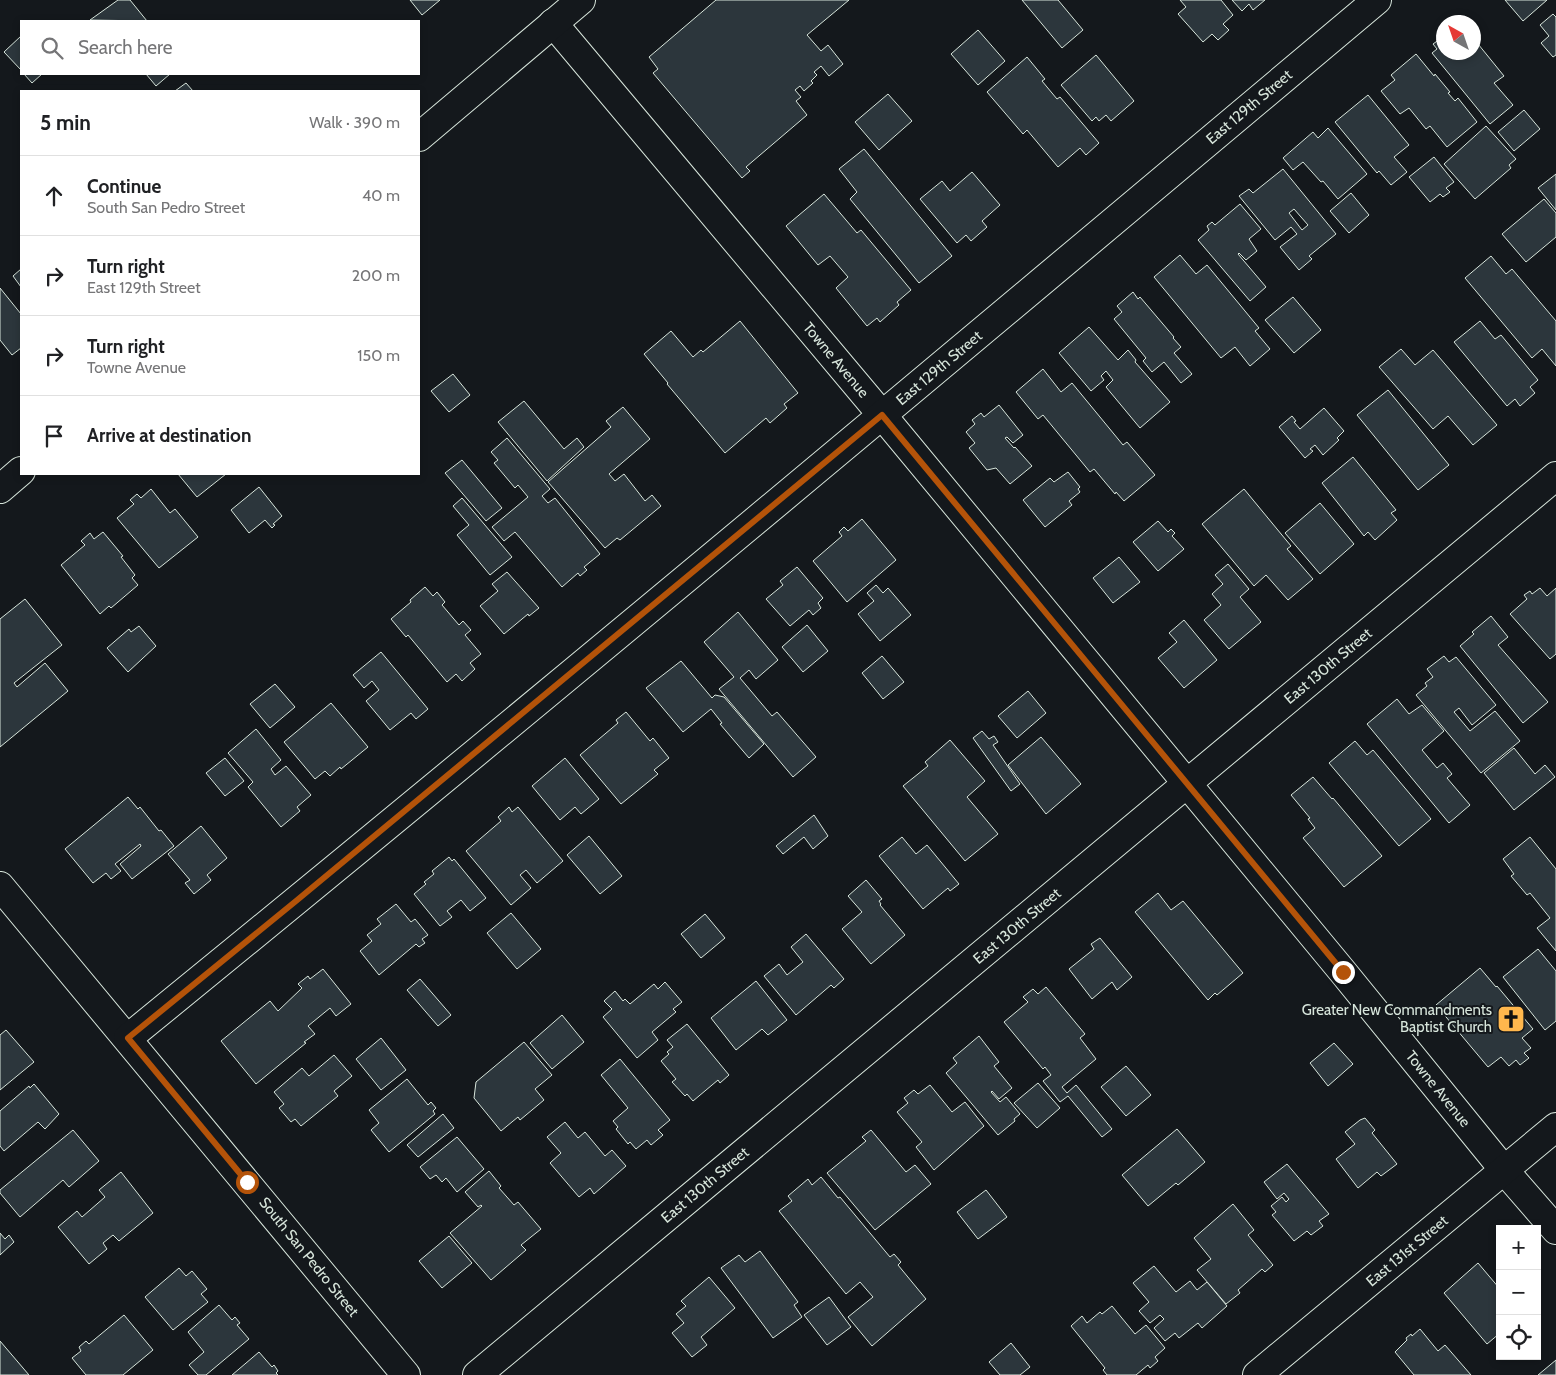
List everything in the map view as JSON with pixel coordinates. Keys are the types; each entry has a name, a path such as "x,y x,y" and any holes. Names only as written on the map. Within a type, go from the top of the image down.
{"street":[{"path":"420,136 581,0"},
{"name":"East 129th Street","path":"128,1038 882,415 1377,0"},
{"name":"Towne Avenue","path":"554,23 882,415 1343,972 1504,1170 1556,1230"},
{"path":"0,489 20,472"},
{"name":"East 130th Street","path":"477,1375 1556,476"},
{"name":"South San Pedro Street","path":"0,886 406,1375"},
{"name":"East 131st Street","path":"1257,1375 1556,1127"}],"building":[{"path":"118,0 130,0 146,20 90,20"},
{"path":"410,0 440,0 422,15"},
{"path":"716,0 849,0 807,35 821,51 828,45 843,64 829,76 821,66 814,72 817,75 811,81 813,83 804,91 800,86 795,90 801,97 796,101 807,115 746,167 750,171 742,178 653,73 658,69 649,57"},
{"path":"1022,0 1058,0 1083,30 1062,48"},
{"path":"1180,0 1221,0 1233,15 1223,24 1229,30 1218,40 1212,34 1203,42 1178,14 1186,7"},
{"path":"1232,0 1265,0 1253,10 1249,4 1242,11"},
{"path":"1505,0 1547,0 1523,21"},
{"path":"1553,14 1556,17 1556,55 1553,57 1541,43 1549,36 1540,25"},
{"path":"978,30 1005,61 978,85 951,54"},
{"path":"20,37 20,69 4,52"},
{"path":"1481,48 1504,76 1494,83 1513,105 1490,124 1438,60 1481,60"},
{"path":"1436,50 1436,58 1432,53"},
{"path":"1416,54 1450,92 1448,93 1455,101 1458,98 1477,122 1447,147 1430,126 1426,129 1409,108 1400,114 1381,91 1395,80 1391,75"},
{"path":"1096,55 1134,101 1111,121 1106,115 1099,121 1096,117 1092,121 1061,85"},
{"path":"1027,57 1045,79 1042,81 1057,99 1060,97 1099,143 1086,155 1080,148 1058,167 1027,130 1023,134 987,92"},
{"path":"25,75 41,75 32,83"},
{"path":"147,75 169,75 156,86"},
{"path":"186,83 192,90 176,90"},
{"path":"888,94 912,121 879,150 855,122"},
{"path":"1368,95 1409,145 1394,157 1407,172 1391,185 1379,171 1377,173 1335,122"},
{"path":"1524,110 1540,129 1514,151 1498,132"},
{"path":"1486,126 1516,159 1509,165 1511,168 1475,199 1444,164"},
{"path":"1328,128 1367,174 1338,199 1303,162 1293,170 1283,158 1313,132 1318,138"},
{"path":"864,149 952,256 919,283 850,199 857,192 839,169"},
{"path":"1434,157 1454,182 1446,188 1450,192 1443,197 1440,194 1430,202 1409,177"},
{"path":"1283,169 1336,234 1309,256 1312,259 1299,270 1280,247 1297,234 1291,227 1275,240 1239,196 1249,189 1253,193","holes":["1294,209 1308,225 1302,230 1289,213"]},
{"path":"972,172 1000,205 982,221 987,227 971,241 966,235 957,243 920,199 942,181 950,191"},
{"path":"1556,174 1556,210 1538,188"},
{"path":"1351,193 1369,215 1349,233 1330,211"},
{"path":"824,194 857,233 861,230 911,290 897,302 899,305 880,322 877,318 867,326 836,288 848,277 830,256 818,265 786,226"},
{"path":"1544,199 1556,213 1556,237 1526,262 1502,234"},
{"path":"1240,204 1261,229 1249,239 1257,251 1246,260 1238,254 1266,287 1250,301 1198,240 1209,230 1207,226 1212,222 1215,225"},
{"path":"1180,255 1196,274 1207,265 1259,328 1255,331 1270,349 1250,366 1235,347 1221,358 1154,277"},
{"path":"1491,256 1506,274 1512,269 1556,321 1556,366 1542,349 1532,358 1465,278"},
{"path":"20,270 20,286 13,276"},
{"path":"0,288 20,313 20,349 12,355 0,340"},
{"path":"1133,292 1138,299 1140,297 1181,347 1174,353 1192,374 1181,383 1164,362 1152,372 1143,361 1146,358 1114,319 1122,312 1117,306"},
{"path":"1293,297 1321,330 1294,353 1265,320"},
{"path":"740,321 798,393 784,404 787,408 770,423 766,418 725,453 644,354 671,331 693,357 701,350 703,352"},
{"path":"1480,321 1495,339 1501,335 1538,380 1530,387 1535,393 1520,406 1515,399 1507,406 1454,342"},
{"path":"1089,327 1118,360 1128,350 1136,360 1135,362 1170,402 1140,428 1106,387 1113,380 1106,371 1101,376 1104,380 1091,391 1059,353"},
{"path":"1401,349 1415,365 1433,350 1497,425 1473,445 1448,416 1433,429 1379,367"},
{"path":"1043,369 1061,392 1072,383 1123,445 1127,442 1155,475 1124,501 1116,492 1115,494 1094,469 1090,472 1043,415 1038,419 1016,392"},
{"path":"453,374 470,395 449,412 431,391"},
{"path":"1388,390 1449,465 1418,490 1357,415"},
{"path":"524,401 564,449 577,438 584,447 547,481 498,422"},
{"path":"999,405 1023,435 1013,443 1007,437 1005,438 1032,466 1010,484 996,468 987,470 969,448 975,443 966,432 975,424 972,420 981,413 984,417"},
{"path":"623,407 650,439 609,474 615,481 624,474 645,501 652,495 661,506 620,540 617,538 605,548 548,482 611,427 606,421"},
{"path":"1324,408 1344,431 1337,438 1339,440 1323,455 1315,445 1310,449 1313,451 1305,458 1279,427 1292,416 1300,429"},
{"path":"507,438 550,489 542,496 548,503 555,498 600,554 584,567 587,570 580,576 578,573 562,587 515,532 504,541 492,527 528,497 518,485 515,488 494,463 498,460 491,452"},
{"path":"1353,457 1396,510 1391,513 1397,520 1375,540 1368,532 1364,536 1322,483"},
{"path":"462,460 502,508 486,521 445,473"},
{"path":"1068,472 1080,487 1078,489 1080,492 1069,501 1072,505 1045,527 1023,500 1050,478 1054,482"},
{"path":"179,475 225,475 197,497"},
{"path":"259,487 282,516 273,524 275,525 272,528 265,520 249,533 231,510"},
{"path":"151,489 170,513 175,509 198,537 159,568 117,518 134,504 130,500 137,494 141,498"},
{"path":"1244,489 1291,546 1287,549 1313,579 1288,600 1266,575 1254,586 1202,524"},
{"path":"462,498 512,557 490,575 457,535 469,525 453,506"},
{"path":"1320,503 1354,544 1320,574 1285,533"},
{"path":"862,519 896,560 847,602 813,561 842,536 839,532 844,527 848,531"},
{"path":"1158,521 1168,532 1171,529 1175,533 1172,536 1184,549 1158,571 1133,542"},
{"path":"103,532 123,556 121,557 135,575 132,578 138,585 111,608 109,606 100,614 61,565 85,545 81,541 90,533 94,539"},
{"path":"1119,557 1140,582 1113,603 1093,578"},
{"path":"1228,564 1249,589 1240,597 1261,622 1229,649 1204,620 1221,605 1212,594 1223,584 1215,575"},
{"path":"797,567 823,598 818,603 821,608 813,615 809,610 790,626 766,599 783,585 780,581"},
{"path":"507,572 539,608 529,616 528,614 504,634 480,606 498,591 492,584"},
{"path":"876,585 883,593 888,588 911,615 880,641 858,614 874,601 867,593"},
{"path":"425,587 433,596 437,592 445,602 442,605 459,625 463,621 471,630 465,635 481,654 470,663 475,669 462,681 456,674 447,682 408,635 406,637 391,619"},
{"path":"1540,588 1547,596 1556,588 1556,654 1550,659 1510,614 1527,599 1524,595 1530,591 1532,594"},
{"path":"25,599 62,645 14,683 17,687 45,663 68,691 0,747 0,619"},
{"path":"738,612 778,660 756,679 749,670 740,678 772,716 777,712 816,757 793,777 719,689 734,677 704,642"},
{"path":"1491,616 1508,637 1498,645 1548,702 1523,723 1460,646 1474,634 1472,632"},
{"path":"1184,620 1217,660 1184,688 1158,658 1177,642 1169,633"},
{"path":"807,625 828,651 803,672 782,647"},
{"path":"139,626 156,646 128,672 107,648 129,629 131,632"},
{"path":"381,652 428,709 416,719 411,713 390,730 366,701 379,690 372,681 364,688 353,675"},
{"path":"882,656 904,682 883,699 862,673"},
{"path":"1444,656 1449,662 1456,657 1496,705 1472,725 1459,708 1454,712 1470,731 1495,711 1520,741 1481,773 1416,695 1427,686 1425,683 1433,677 1427,669"},
{"path":"681,661 712,698 715,695 724,697 764,744 749,758 720,724 722,723 711,709 683,732 646,688"},
{"path":"275,684 295,707 270,728 250,704"},
{"path":"1028,691 1046,713 1017,738 998,716"},
{"path":"1397,699 1409,714 1422,705 1444,731 1422,750 1437,768 1443,763 1452,774 1447,778 1470,805 1449,823 1367,724"},
{"path":"331,703 368,747 330,776 325,771 315,779 284,742"},
{"path":"626,712 650,741 653,738 669,758 654,770 658,774 621,804 580,755 618,723 616,720"},
{"path":"256,729 281,760 271,769 275,775 286,766 311,795 297,807 300,811 281,827 248,787 253,782 228,753"},
{"path":"982,731 989,739 994,736 998,742 993,745 1020,784 1011,791 973,738"},
{"path":"1041,737 1081,784 1046,814 1008,765"},
{"path":"950,740 985,781 967,797 998,834 965,861 903,786 928,766 925,762"},
{"path":"1355,741 1367,755 1373,750 1431,819 1399,846 1329,763"},
{"path":"1514,748 1535,774 1545,765 1555,777 1514,810 1484,773"},
{"path":"225,758 244,781 225,796 206,773"},
{"path":"565,758 599,799 581,814 575,807 560,820 532,786"},
{"path":"1313,777 1382,856 1344,887 1303,838 1315,828 1308,819 1310,818 1291,795"},
{"path":"128,797 138,809 140,807 174,846 132,879 120,864 141,846 140,844 115,864 121,871 111,879 106,873 93,883 65,849"},
{"path":"509,807 512,812 518,807 563,861 537,883 526,870 520,875 531,888 511,905 466,851 501,821 498,817"},
{"path":"814,815 828,836 813,849 804,837 783,854 776,846"},
{"path":"201,826 227,858 207,875 211,880 194,894 185,883 190,880 168,854"},
{"path":"589,836 622,876 600,894 567,855"},
{"path":"902,837 916,854 927,845 959,884 950,891 948,888 923,909 879,856"},
{"path":"1530,837 1556,869 1556,951 1537,928 1550,918 1530,893 1527,895 1511,876 1514,874 1503,859"},
{"path":"449,857 452,861 454,859 486,898 470,911 461,900 447,911 452,917 440,926 414,894 434,874 432,871"},
{"path":"866,880 882,899 879,901 880,905 905,935 871,964 842,929 862,912 848,896"},
{"path":"1158,893 1171,910 1183,901 1243,973 1217,995 1215,993 1208,1000 1135,912"},
{"path":"396,904 411,922 415,919 428,935 422,939 425,943 419,947 416,944 379,975 360,951 372,941 367,935 381,924 377,919"},
{"path":"511,913 541,949 517,969 487,933"},
{"path":"705,914 725,938 701,958 681,934"},
{"path":"806,934 844,979 834,988 831,985 796,1015 764,976 779,964 787,975 803,962 791,947"},
{"path":"1100,938 1132,977 1117,990 1112,982 1092,999 1069,969 1094,949 1091,944"},
{"path":"1538,949 1556,971 1556,1021 1545,1030 1503,977"},
{"path":"1480,968 1533,1029 1522,1038 1531,1048 1524,1053 1529,1058 1520,1065 1516,1060 1509,1066 1501,1057 1488,1067 1436,1005"},
{"path":"323,969 351,1004 336,1016 330,1008 308,1026 315,1034 256,1084 221,1041 270,1001 278,1011 302,988 298,984 308,976 310,979"},
{"path":"420,979 451,1015 438,1026 407,990"},
{"path":"756,981 787,1020 768,1035 762,1029 736,1050 711,1018"},
{"path":"665,982 682,1002 673,1009 676,1012 652,1032 658,1040 637,1058 603,1017 612,1009 604,1001 615,991 623,1001 625,999 630,1004 654,984 658,989"},
{"path":"1046,987 1085,1034 1080,1038 1096,1059 1062,1087 1067,1093 1076,1085 1112,1129 1102,1137 1068,1096 1060,1102 1043,1081 1051,1075 1045,1067 1043,1069 1004,1022 1028,1002 1023,997 1033,989 1038,994"},
{"path":"562,1015 584,1042 552,1069 530,1043"},
{"path":"687,1024 729,1075 720,1083 718,1080 693,1101 687,1094 685,1096 672,1082 676,1079 661,1061 669,1054 667,1052 673,1047 667,1040"},
{"path":"6,1030 34,1062 0,1090 0,1035"},
{"path":"979,1036 999,1062 994,1066 1012,1088 999,1099 991,1092 1000,1102 1006,1097 1020,1114 1014,1119 1015,1121 998,1135 946,1073 957,1063 953,1058"},
{"path":"381,1038 406,1070 381,1090 356,1059"},
{"path":"524,1042 552,1075 535,1089 544,1100 520,1120 518,1117 501,1131 474,1098 476,1082"},
{"path":"1334,1043 1353,1064 1328,1086 1310,1063"},
{"path":"334,1055 352,1076 334,1091 338,1096 301,1126 295,1119 291,1122 279,1108 284,1104 274,1092 302,1068 309,1076"},
{"path":"620,1059 670,1120 658,1130 663,1135 651,1145 647,1140 636,1149 630,1142 628,1144 616,1129 618,1127 613,1121 628,1108 601,1075"},
{"path":"1126,1066 1151,1095 1126,1116 1101,1087"},
{"path":"407,1079 428,1105 431,1102 436,1108 433,1111 435,1114 389,1152 371,1130 379,1123 369,1110"},
{"path":"1038,1083 1060,1108 1037,1128 1014,1103"},
{"path":"34,1084 59,1114 45,1129 38,1122 4,1151 0,1146 0,1111 29,1086 30,1088"},
{"path":"930,1085 952,1112 965,1102 984,1126 934,1170 916,1147 922,1142 897,1112 908,1103 904,1098 914,1090 918,1094"},
{"path":"443,1114 454,1128 418,1157 407,1145"},
{"path":"1365,1118 1375,1130 1372,1133 1397,1164 1381,1176 1377,1172 1358,1188 1336,1159 1355,1144 1345,1132"},
{"path":"565,1122 578,1138 585,1132 605,1156 612,1150 626,1166 594,1194 590,1188 579,1197 550,1163 561,1153 547,1137"},
{"path":"1177,1129 1205,1162 1178,1185 1176,1183 1148,1206 1122,1175"},
{"path":"73,1130 99,1161 69,1187 63,1180 20,1217 0,1193 0,1190"},
{"path":"871,1130 906,1172 915,1165 931,1184 875,1230 827,1173 866,1141 862,1137"},
{"path":"457,1137 484,1169 457,1192 446,1178 442,1182 436,1175 430,1179 420,1167"},
{"path":"1287,1164 1329,1214 1319,1221 1323,1226 1311,1235 1307,1231 1294,1241 1272,1215 1276,1212 1271,1206 1282,1197 1286,1202 1289,1199 1284,1193 1277,1199 1264,1182"},
{"path":"489,1171 501,1186 499,1188 514,1205 518,1202 541,1229 521,1245 526,1250 491,1280 450,1233 482,1206 478,1207 465,1192"},
{"path":"121,1172 153,1213 119,1241 113,1235 103,1243 107,1249 89,1264 58,1227 77,1211 82,1217 105,1197 99,1190"},
{"path":"821,1177 890,1257 894,1254 901,1262 898,1265 926,1299 872,1346 848,1317 873,1297 860,1282 846,1294 779,1211 792,1201 788,1196 808,1179 812,1185"},
{"path":"986,1190 1007,1217 978,1239 957,1212"},
{"path":"1233,1204 1254,1230 1248,1235 1273,1265 1265,1272 1262,1269 1238,1290 1240,1293 1226,1304 1197,1270 1211,1259 1194,1238"},
{"path":"0,1233 5,1239 9,1235 14,1242 0,1255"},
{"path":"449,1236 472,1263 442,1288 419,1261"},
{"path":"760,1251 798,1302 794,1305 802,1317 773,1338 721,1268 739,1255 745,1262"},
{"path":"1478,1263 1496,1284 1496,1336 1487,1344 1444,1293"},
{"path":"1154,1266 1176,1292 1190,1281 1197,1290 1207,1282 1227,1306 1202,1328 1198,1323 1179,1338 1175,1333 1165,1341 1154,1328 1164,1319 1160,1315 1150,1323 1139,1311 1149,1302 1133,1283"},
{"path":"179,1268 186,1276 192,1271 207,1289 201,1294 208,1302 173,1330 145,1297"},
{"path":"709,1277 735,1308 701,1337 707,1345 692,1357 672,1333 684,1323 676,1314 686,1306 681,1301"},
{"path":"829,1297 851,1327 827,1345 804,1315"},
{"path":"219,1305 232,1320 235,1317 240,1323 237,1325 249,1339 206,1375 198,1375 189,1365 204,1352 188,1332"},
{"path":"1112,1306 1135,1334 1146,1325 1165,1348 1155,1357 1158,1361 1150,1368 1148,1365 1136,1375 1107,1375 1103,1370 1105,1368 1071,1326 1082,1316 1087,1323 1100,1312 1102,1314"},
{"path":"124,1315 153,1350 123,1375 86,1375 72,1358 81,1351 79,1347 86,1341 89,1344"},
{"path":"1420,1329 1438,1351 1445,1345 1471,1375 1414,1375 1395,1352 1407,1340 1406,1338 1411,1334 1412,1336"},
{"path":"0,1341 29,1375 0,1375"},
{"path":"1011,1343 1030,1367 1020,1375 1000,1375 989,1362"},
{"path":"259,1352 272,1367 274,1365 278,1375 232,1375"},
{"path":"1556,1360 1556,1375 1538,1375"}],"place":[{"name":"Greater New Commandments Baptist Church","path":"1511,1019"}],"route":[{"path":"247,1182 128,1038 882,415 1343,972"}]}
